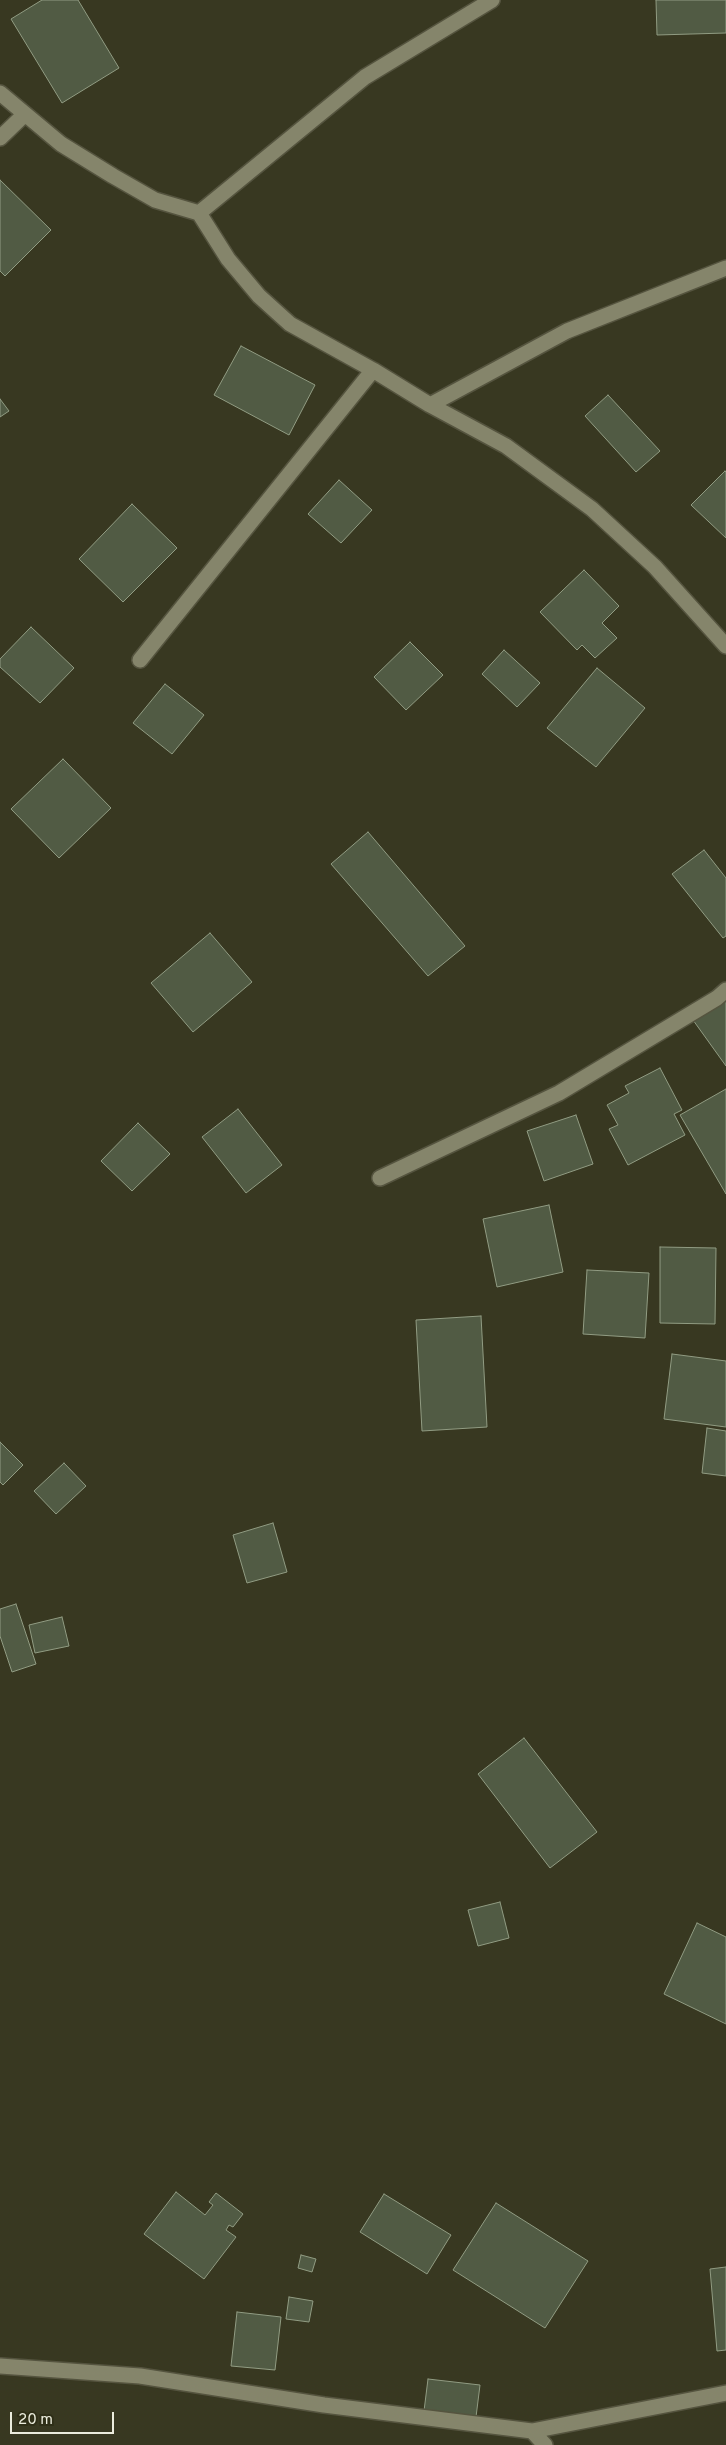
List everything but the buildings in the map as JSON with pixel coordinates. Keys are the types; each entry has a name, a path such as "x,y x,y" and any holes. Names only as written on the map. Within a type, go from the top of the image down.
{"street":[{"path":"199,213 365,77 492,0"},
{"path":"0,93 61,144 113,176 155,200 199,213 228,259 259,296 290,324 373,370 430,405 506,446 592,509 655,567 726,646"},
{"path":"0,138 25,114"},
{"path":"430,405 567,331 726,268"},
{"path":"140,660 373,370"},
{"path":"380,1178 559,1093 717,998 726,990"},
{"path":"0,2366 140,2376 324,2405 532,2431 726,2393"},
{"path":"532,2431 544,2445"}]}
